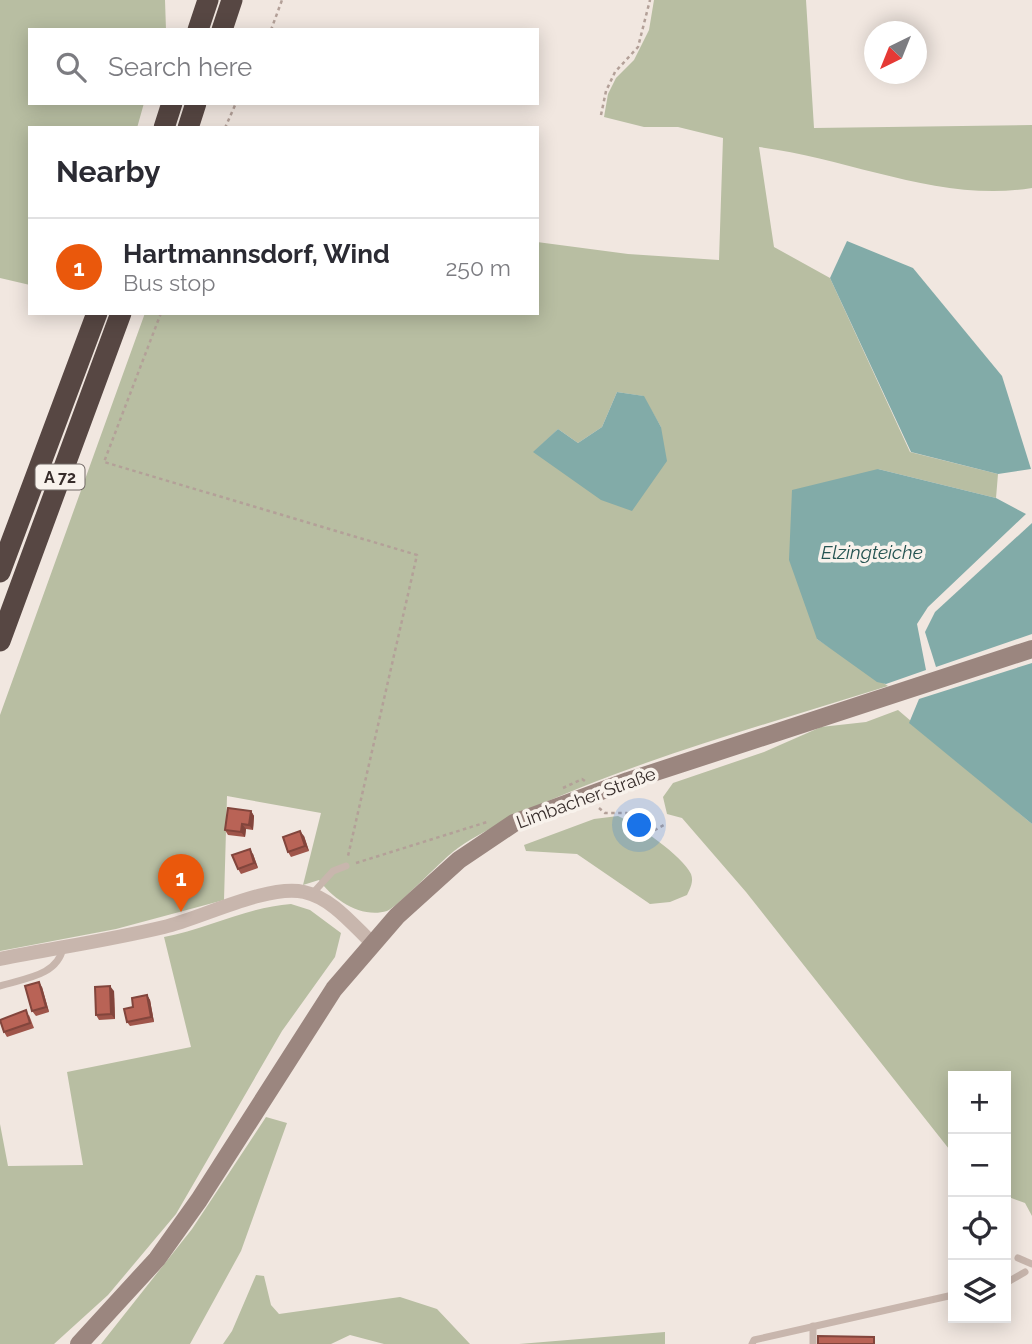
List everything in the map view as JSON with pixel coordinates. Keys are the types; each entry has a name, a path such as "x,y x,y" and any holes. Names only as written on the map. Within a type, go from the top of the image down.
{"highway":[{"path":"199,28 208,0"},
{"path":"223,28 232,0"},
{"path":"165,126 171,105"},
{"path":"189,126 195,105"},
{"name":"A 72","path":"0,572 96,315"},
{"name":"A 72","path":"0,641 120,315"}],"main road":[{"name":"Limbacher Straße","path":"79,1344 164,1249 200,1199 319,1010 372,943 421,892 459,860 514,823 593,794 1032,649"}],"street":[{"path":"0,959 164,927 261,896 292,891 312,895 346,917 372,943"}],"lane":[{"path":"312,895 333,871 346,866"},
{"path":"0,986 53,968 60,961 63,947"},
{"path":"1018,1258 1032,1264"},
{"path":"1011,1280 1025,1272"},
{"path":"752,1344 754,1340 948,1296"},
{"path":"813,1326 813,1344"}],"path":[{"path":"272,28 282,0"},
{"path":"601,115 606,91 615,72 638,47 650,0"},
{"path":"226,126 235,105"},
{"path":"160,315 104,462 417,555 346,866"},
{"path":"560,789 582,779 588,783 600,811 627,813 653,831 664,825"},
{"path":"346,866 497,818"}],"green space":[{"path":"0,0 165,0 166,28 28,28 28,105 143,105 138,126 28,126 28,285 0,278"},
{"path":"654,0 806,0 814,128 1032,125 1032,188 998,191 929,185 827,160 759,147 774,247 830,278 910,452 998,474 996,498 878,469 817,639 888,686 698,745 558,797 485,831 451,854 393,908 377,913 348,906 319,880 303,885 321,813 227,796 224,900 116,929 0,951 0,715 144,315 539,315 539,242 628,254 719,260 723,138 678,127 644,127 604,117 608,94 616,78 634,60 649,30","holes":["617,392 643,396 661,427 534,452 558,429 578,443 602,427"]},
{"path":"898,710 1032,824 1032,1216 1025,1203 1011,1198 1011,1071 948,1071 948,1148 746,892 682,818 667,814 663,797 673,783 764,752 821,727 866,722"},
{"path":"618,816 679,858 691,874 692,880 687,895 670,902 650,904 577,854 526,851 524,845 594,819"},
{"path":"291,904 310,910 341,933 335,957 282,1031 176,1214 108,1295 54,1344 0,1344 0,1124 8,1166 83,1165 67,1072 191,1047 164,937 259,909"},
{"path":"266,1117 287,1123 241,1251 190,1344 101,1344 192,1229"},
{"path":"256,1275 264,1276 271,1305 279,1314 400,1297 437,1309 470,1344 384,1344 350,1335 331,1344 223,1344 232,1331"},
{"path":"665,1332 665,1344 519,1344"}],"water":[{"path":"847,241 913,268 1002,376 1031,469 998,474 911,452 830,278"},
{"path":"617,392 644,396 661,427 667,461 632,511 601,500 533,452 558,429 578,443 602,427"},
{"name":"Elzingteiche","path":"878,469 996,498 1026,514 928,607 917,624 926,670 886,684 877,682 817,639 789,560 792,490"},
{"name":"Elzingteiche","path":"1032,523 1032,634 936,667 925,632 935,612"},
{"path":"1032,663 1032,824 909,723 919,699"}],"building":[{"path":"228,808 251,811 249,825 242,824 241,832 225,830"},
{"path":"300,831 305,846 288,852 283,837"},
{"path":"250,849 254,863 238,869 232,855"},
{"path":"39,982 46,1007 32,1011 25,986"},
{"path":"110,986 111,1014 96,1015 95,987"},
{"path":"147,995 151,1017 127,1022 124,1009 133,1007 132,998"},
{"path":"26,1010 30,1023 4,1032 0,1020"},
{"path":"818,1336 874,1337 874,1344 818,1344"}],"place":[{"name":"Hartmannsdorf, Wind","path":"181,912"}]}
